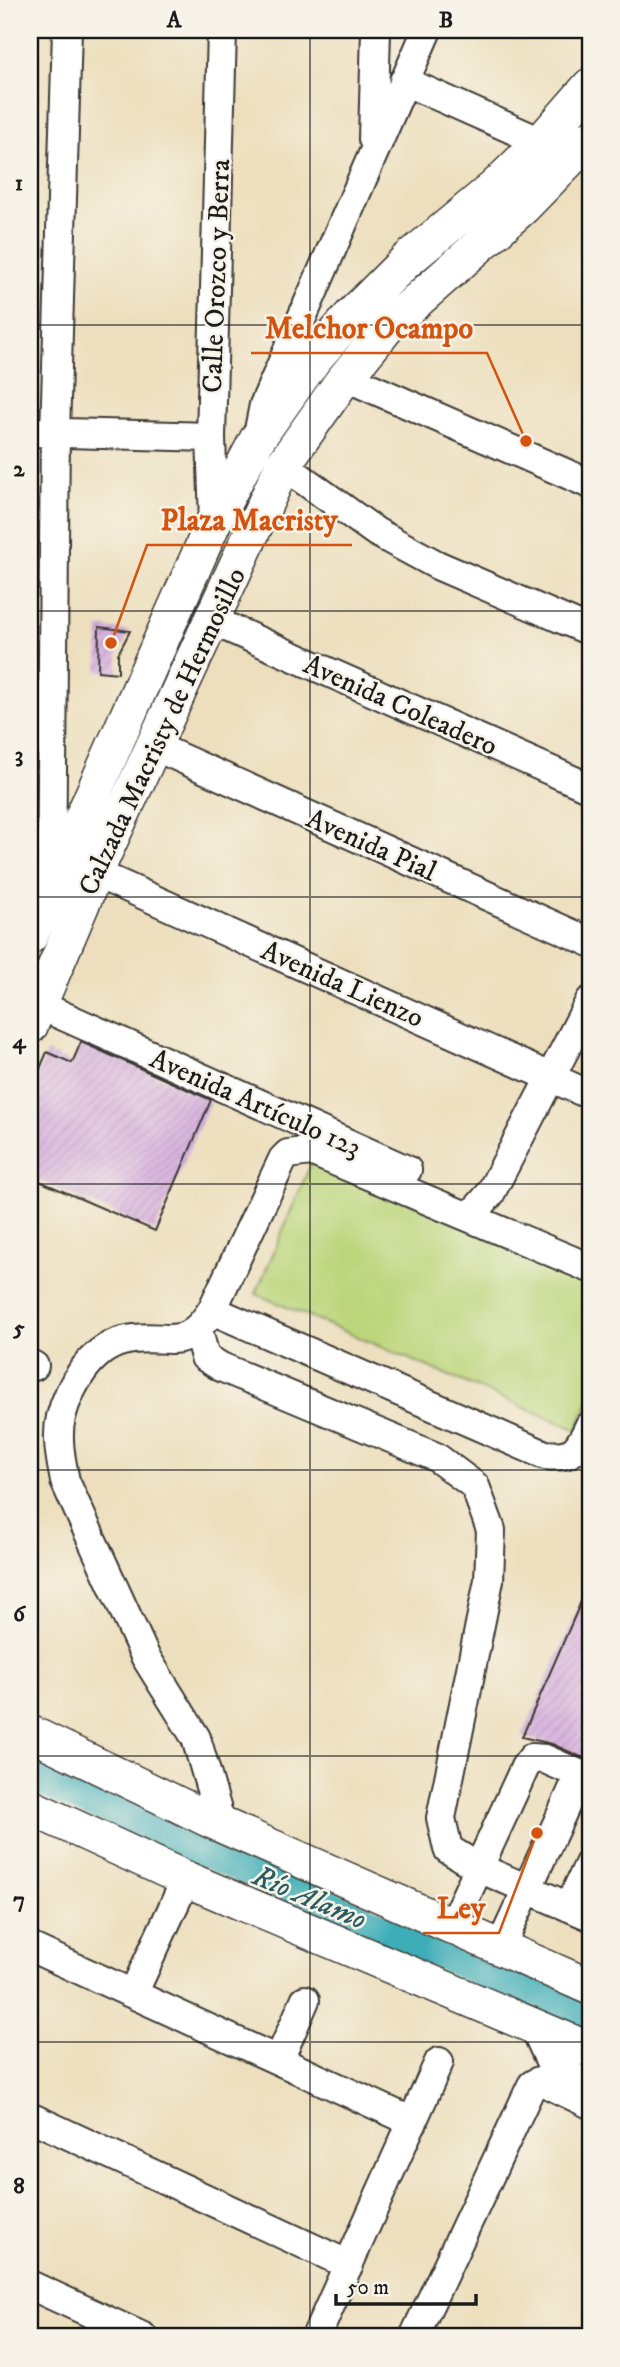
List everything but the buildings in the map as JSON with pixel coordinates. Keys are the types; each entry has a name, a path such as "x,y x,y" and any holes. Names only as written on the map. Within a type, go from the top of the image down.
{"main road":[{"name":"Calzada Macristy de Hermosillo","path":"30,936 214,522 258,438 314,359 362,305 406,261 495,187 541,142 590,86"},
{"name":"Calzada Macristy de Hermosillo","path":"33,1010 284,465 346,377 387,327 585,152"},
{"path":"279,409 277,431 284,465"},
{"path":"30,1733 221,1824 500,1948 574,1976 590,1987"},
{"path":"30,1807 186,1879 590,2050"}],"street":[{"path":"51,889 42,433 67,30"},
{"name":"Calle Orozco y Berra","path":"214,522 211,437 222,30"},
{"path":"373,153 376,30"},
{"path":"258,438 264,405 427,30"},
{"path":"404,81 541,142"},
{"path":"346,377 590,484"},
{"path":"42,433 211,437"},
{"path":"284,465 376,532 437,565 590,631"},
{"name":"Avenida Coleadero","path":"211,620 590,788"},
{"name":"Avenida Pial","path":"154,747 590,942"},
{"name":"Avenida Lienzo","path":"95,873 590,1095"},
{"path":"475,1207 490,1194 590,1001"},
{"name":"Avenida Artículo 123","path":"33,1010 474,1201 475,1207"},
{"path":"221,1824 196,1738 145,1656 65,1481 60,1454 61,1418 78,1377 101,1352 123,1341 184,1338 205,1320 263,1197 288,1154 311,1151 475,1207 590,1268"},
{"path":"205,1320 545,1455 565,1457 575,1451 590,1425"},
{"path":"205,1320 205,1357 221,1367 436,1457 475,1486 491,1530 489,1580 442,1818 448,1849 479,1868 580,1912 590,1863"},
{"path":"452,1926 525,1767 532,1758 545,1759 585,1776 500,1948"},
{"path":"133,1994 186,1879"},
{"path":"30,1947 413,2122"},
{"path":"279,2060 306,2000"},
{"path":"534,2026 550,2061 590,2088"},
{"path":"316,2337 439,2062"},
{"path":"414,2337 532,2085 539,2081 546,2083 590,2104"},
{"path":"30,2117 349,2265"},
{"path":"30,2285 143,2337"}],"green space":[{"path":"312,1161 590,1279 590,1398 577,1430 256,1294"}],"waterway":[{"name":"Río Alamo","path":"30,1775 590,2019"}],"place":[{"name":"Melchor Ocampo","path":"526,441"},
{"name":"Plaza Macristy","path":"111,643"},
{"name":"Ley","path":"537,1833"}]}
